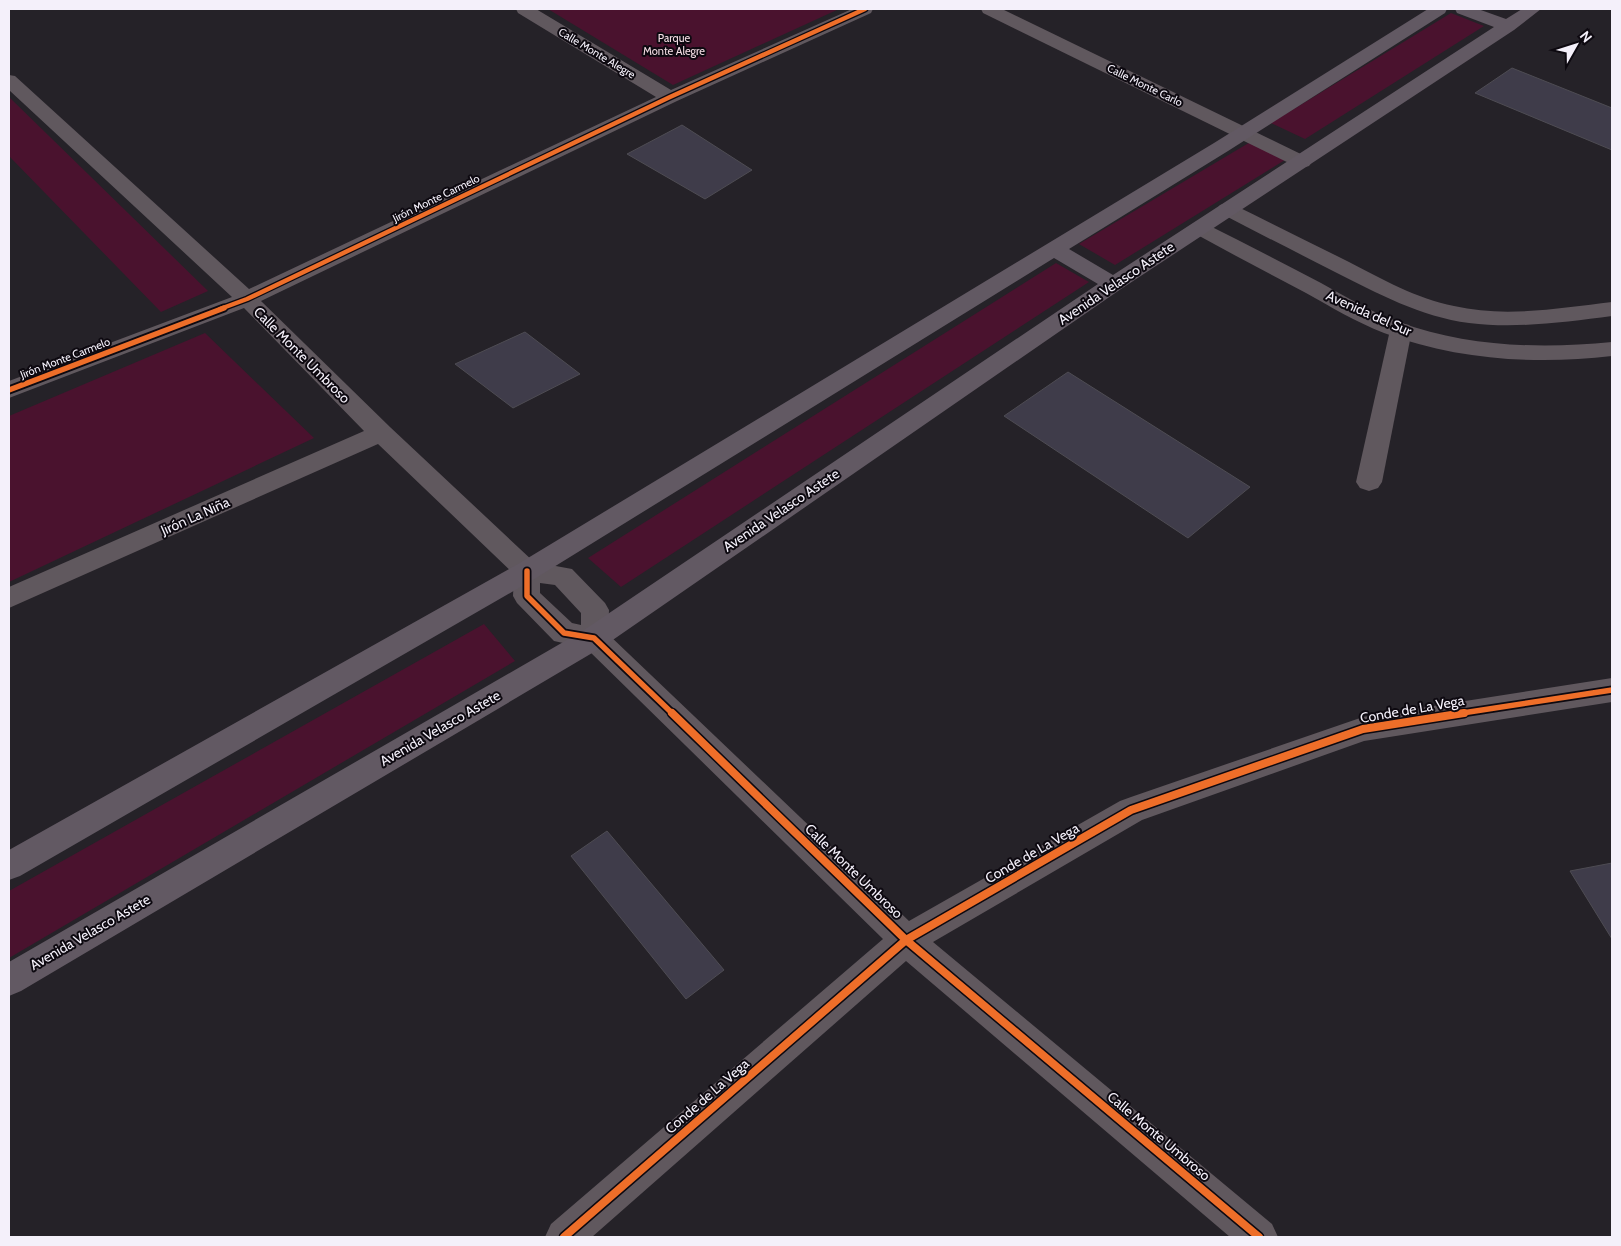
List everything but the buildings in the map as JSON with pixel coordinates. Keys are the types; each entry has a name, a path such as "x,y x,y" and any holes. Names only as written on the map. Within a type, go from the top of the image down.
{"main road":[{"path":"9,866 527,571 1243,133 1439,9"},
{"path":"1463,9 1508,26"},
{"name":"Avenida Velasco Astete","path":"9,980 594,638 1113,284 1533,9"},
{"path":"1053,249 1113,284"}],"street":[{"name":"Calle Monte Alegre","path":"524,9 670,97"},
{"name":"Jirón Monte Carmelo","path":"9,390 247,299 670,97 865,9"},
{"name":"Calle Monte Carlo","path":"989,9 1302,162"},
{"name":"Calle Monte Umbroso","path":"9,80 247,299 381,433 527,571"},
{"path":"1227,209 1383,288 1428,305 1467,316 1504,318 1565,315 1612,309"},
{"name":"Avenida del Sur","path":"1199,228 1362,314 1400,330 1465,348 1508,353 1562,354 1612,349"},
{"path":"1369,482 1400,330"},
{"name":"Jirón La Niña","path":"9,598 381,433"},
{"path":"527,571 563,576 595,610 594,638 564,633 526,596 527,571"},
{"name":"Calle Monte Umbroso","path":"594,638 906,940 1259,1237"},
{"name":"Conde de La Vega","path":"564,1237 906,940 1122,815 1362,729 1612,690"}],"green space":[{"name":"Parque Monte Alegre","path":"548,9 839,9 673,85"},
{"path":"1451,13 1484,26 1305,139 1271,123"},
{"path":"9,97 208,291 161,312 9,156"},
{"path":"1252,141 1288,158 1115,265 1079,244"},
{"path":"1056,263 1089,282 621,587 588,558"},
{"path":"205,333 314,438 9,582 9,416"},
{"path":"484,624 515,661 9,958 9,891"}],"cycle path":[{"path":"9,390 247,299 670,97 865,9"},
{"path":"527,571 527,596 564,633 594,638 906,940 1259,1237"},
{"path":"564,1237 906,940 1131,810 1363,729 1612,690"}]}
